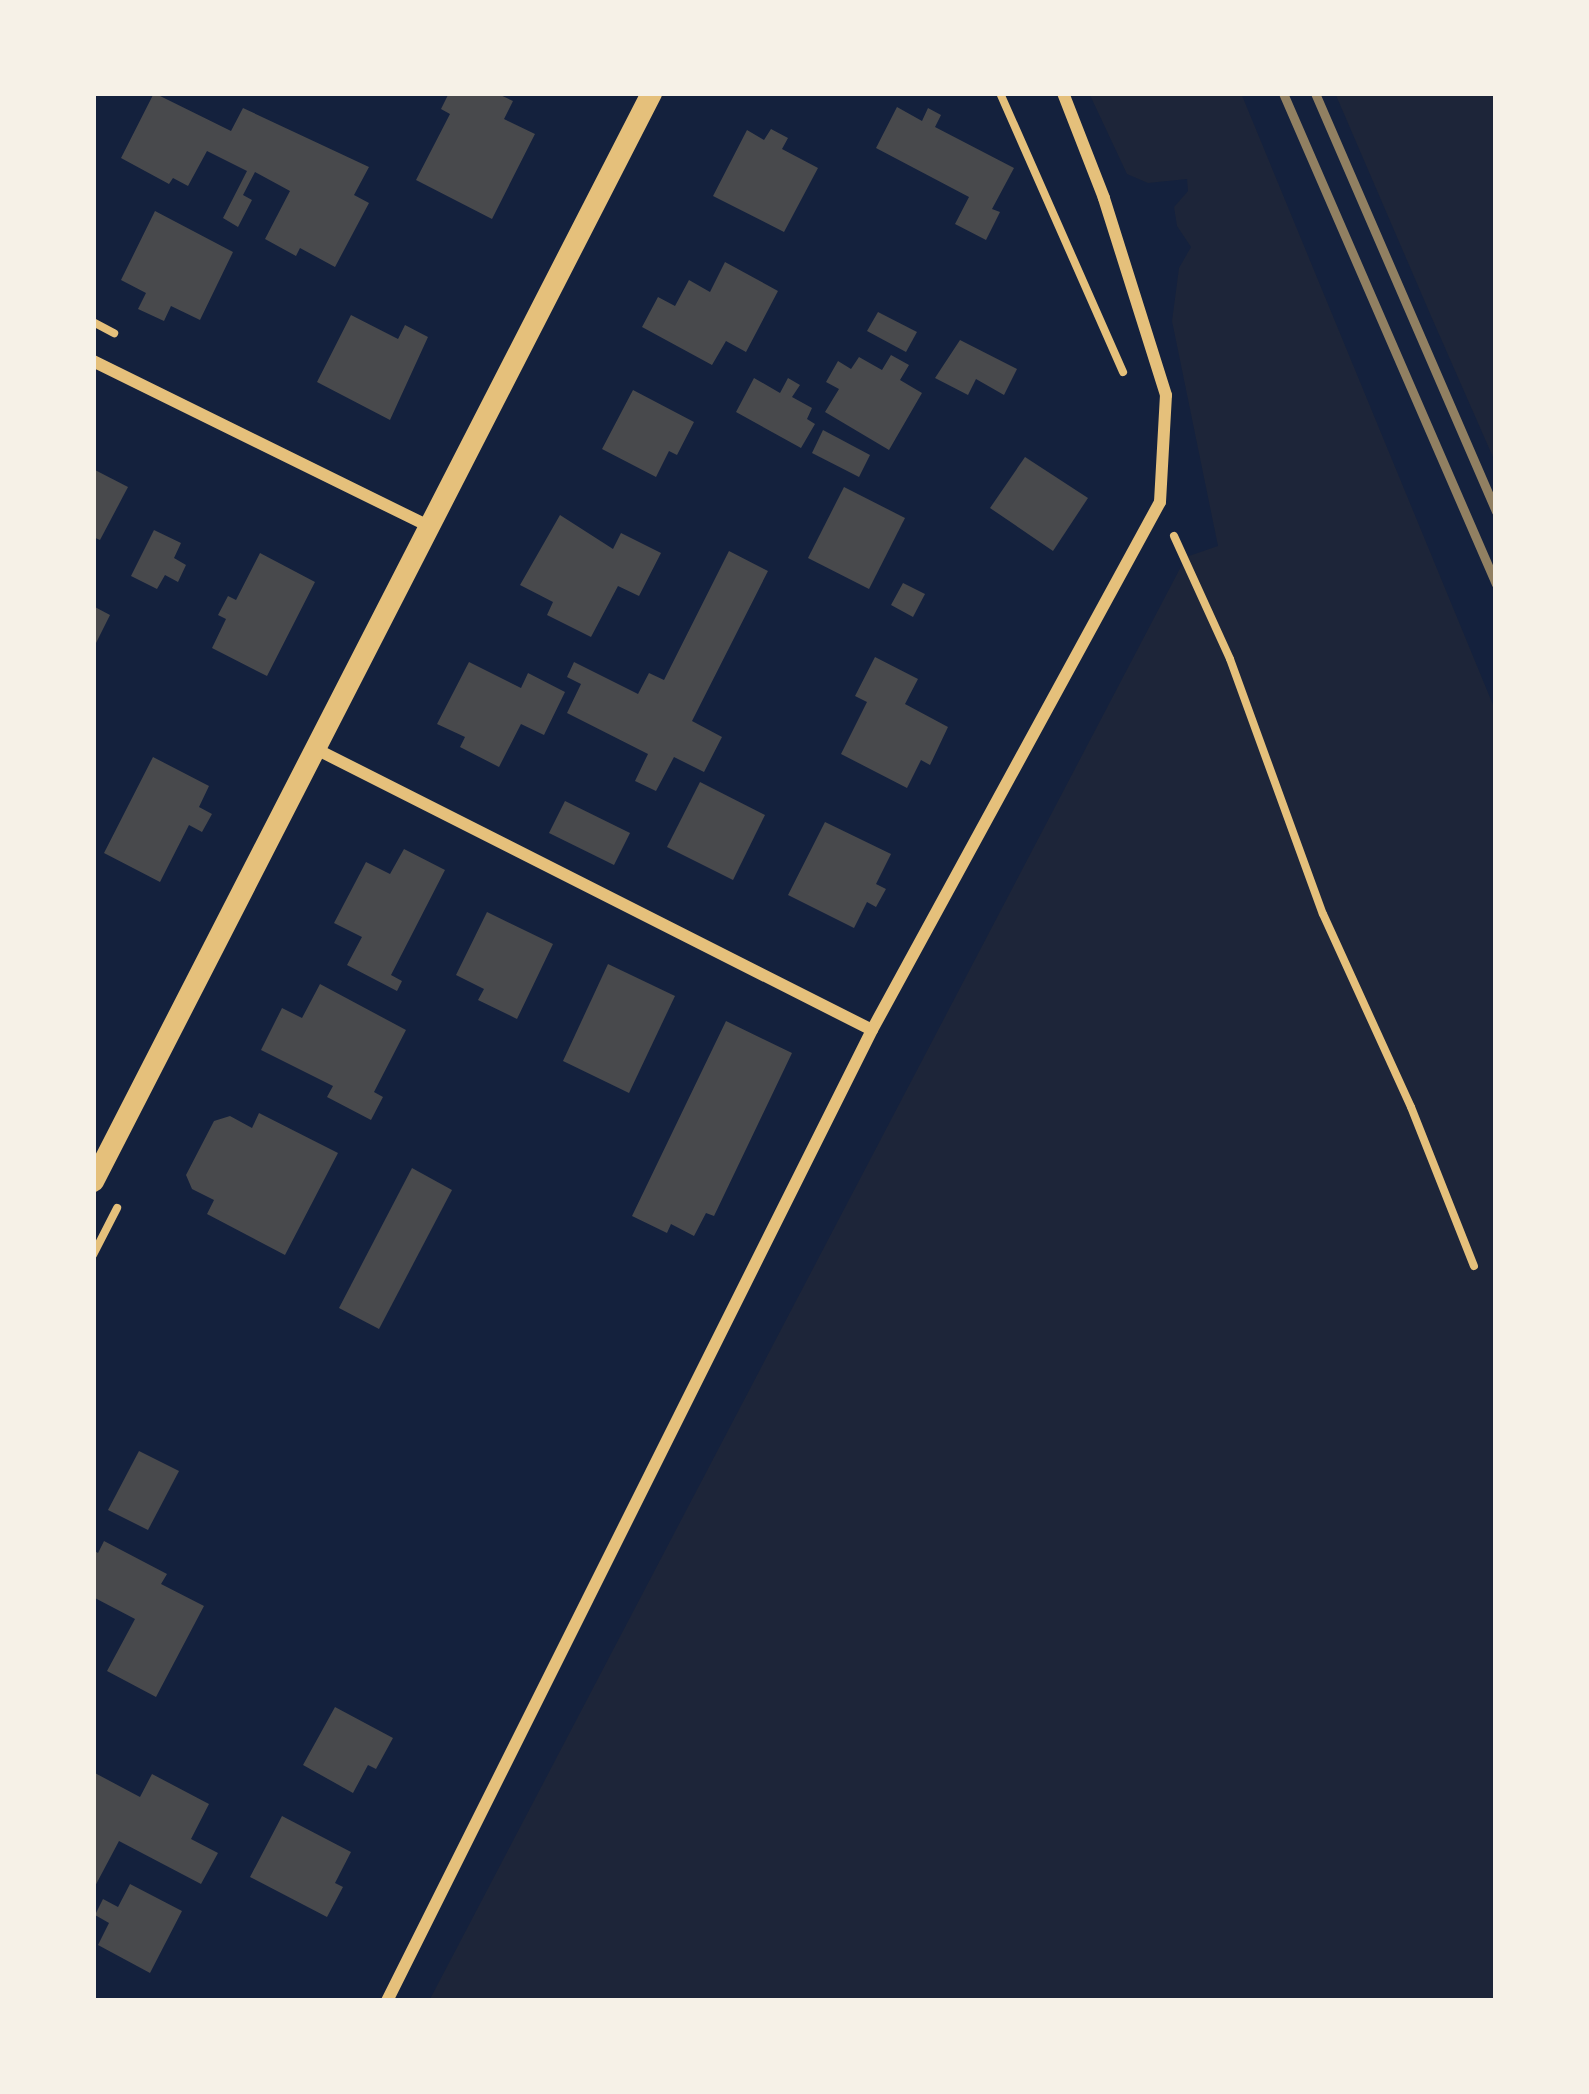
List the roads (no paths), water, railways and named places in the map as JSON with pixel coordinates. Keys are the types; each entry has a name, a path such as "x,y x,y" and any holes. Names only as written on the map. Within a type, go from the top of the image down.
{"street":[{"path":"93,1181 651,93"},
{"path":"386,2001 872,1030 1160,502 1166,395 1104,198 1063,93"},
{"path":"93,361 428,526"},
{"path":"313,748 872,1030"}],"railway":[{"path":"1283,93 1496,584"},
{"path":"1315,93 1496,512"}]}
